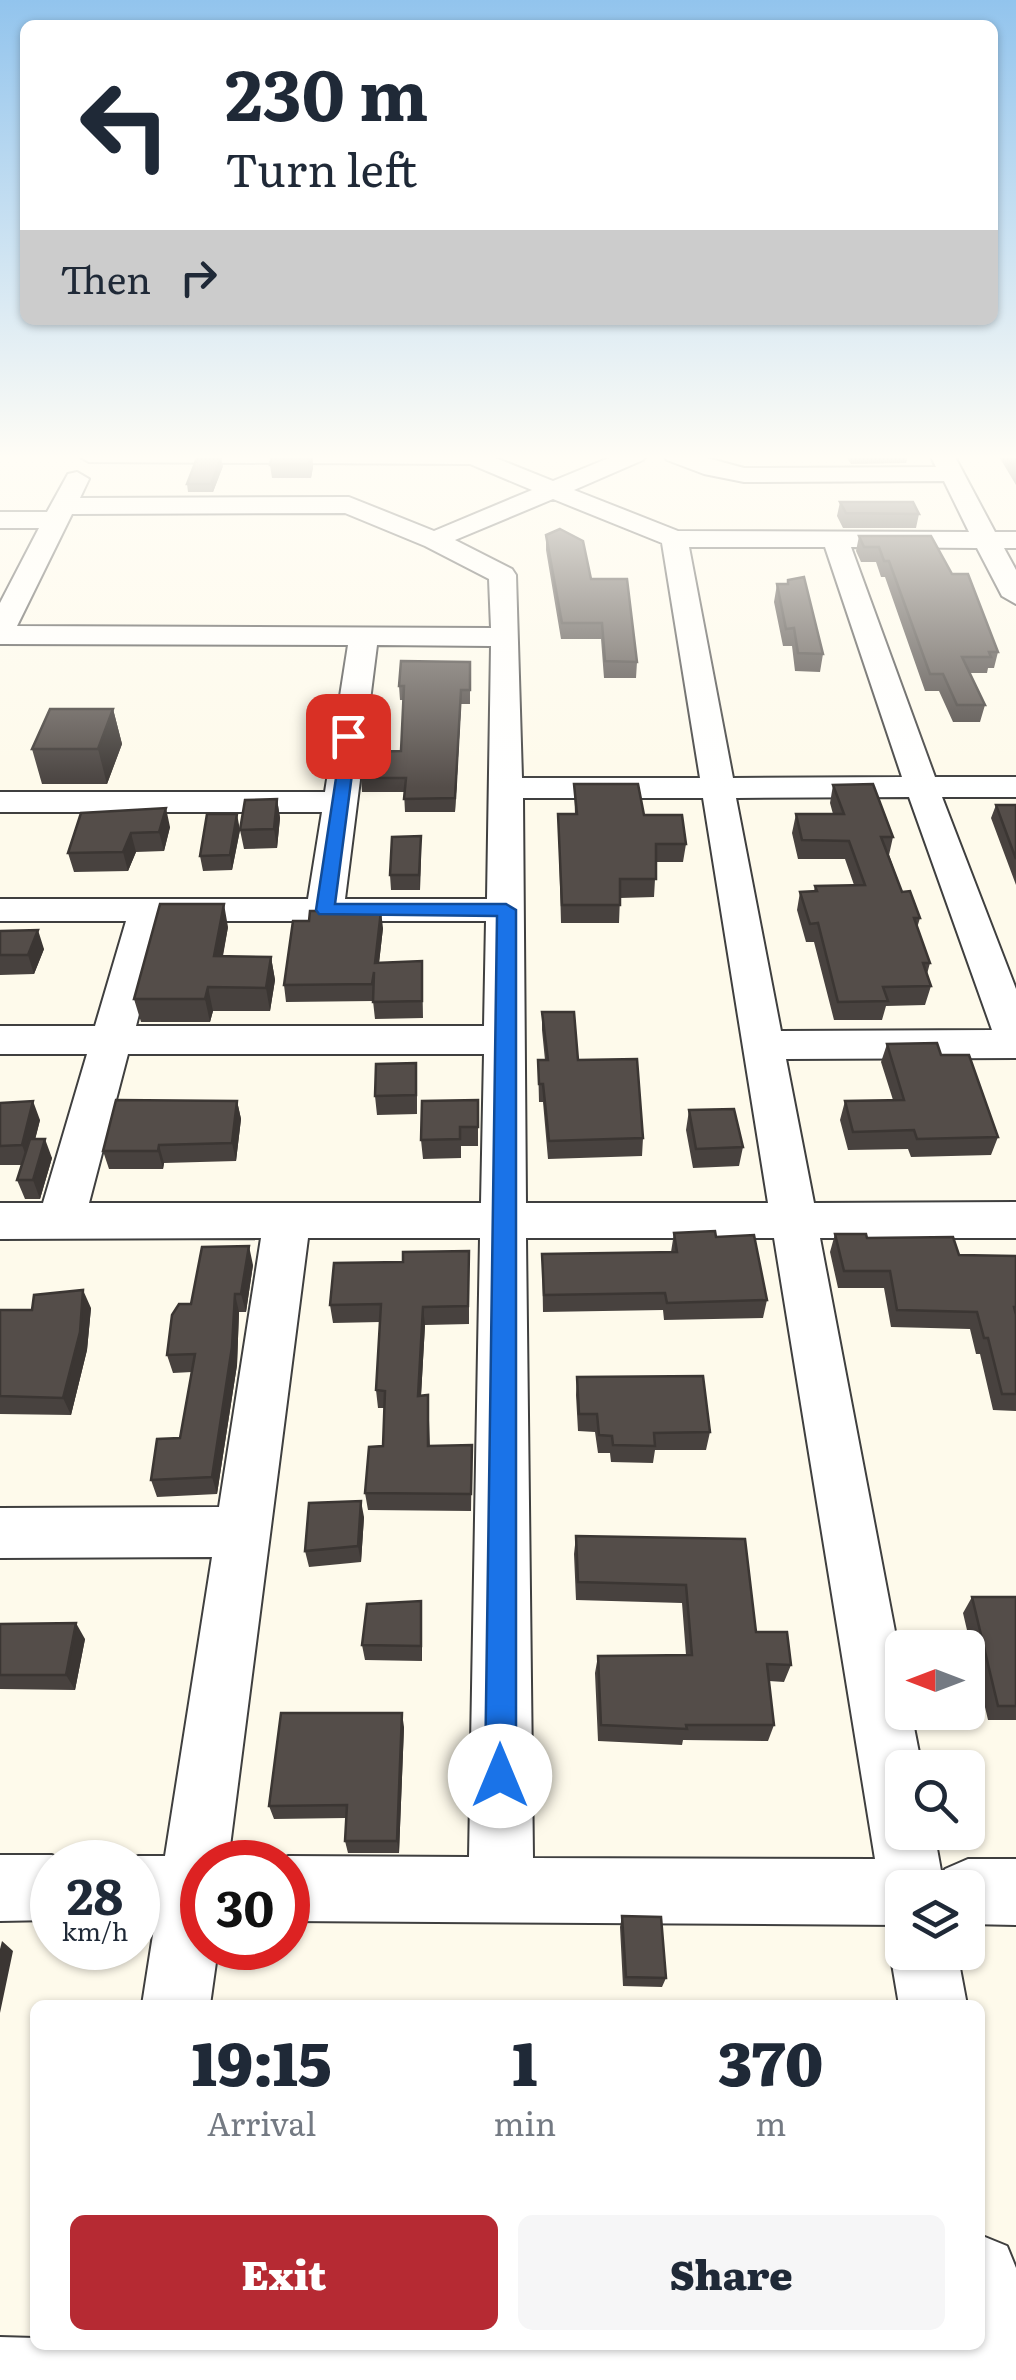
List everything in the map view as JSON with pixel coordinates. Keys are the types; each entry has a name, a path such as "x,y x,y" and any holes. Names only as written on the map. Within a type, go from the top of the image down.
{"street":[{"path":"485,566 502,575 506,637 501,1890"},
{"path":"679,566 909,1870"},
{"path":"763,1046 1016,1041 844,566"},
{"path":"1000,566 1016,596"},
{"path":"14,577 0,633 506,637"},
{"path":"325,910 364,636"},
{"path":"506,788 1016,787"},
{"path":"0,802 338,802"},
{"path":"0,910 506,910"},
{"path":"61,1221 148,910"},
{"path":"0,1040 507,1040"},
{"path":"0,1221 1016,1220"},
{"path":"176,2000 177,1889 243,1532 287,1221"},
{"path":"0,1533 243,1532"},
{"path":"0,1888 30,1888"},
{"path":"310,1889 885,1892"},
{"path":"985,1892 1016,1892"},
{"path":"926,1970 931,2000"},
{"path":"0,2378 998,2373 985,2301"},
{"path":"127,2379 131,2350"}],"building":[{"path":"552,566 588,566 591,579 627,579 637,662 605,661 602,623 562,623"},
{"path":"891,566 948,566 952,574 968,574 998,652 989,652 991,657 962,657 985,705 957,705 943,674 930,674"},
{"path":"804,577 823,654 798,653 794,628 786,629 777,584"},
{"path":"401,661 470,662 470,690 461,690 455,798 404,799 406,778 361,778 364,752 401,751"},
{"path":"50,709 113,709 98,749 32,749"},
{"path":"574,784 638,784 644,815 682,815 686,844 656,844 656,879 620,879 620,905 562,905 558,814 577,814"},
{"path":"873,784 893,837 881,837 902,892 910,891 920,918 914,918 930,963 923,963 931,986 883,987 888,1001 838,1002 818,923 810,924 800,892 817,891 815,886 865,885 849,841 802,840 796,814 844,814 833,785"},
{"path":"277,799 274,829 240,830 245,800"},
{"path":"996,805 1016,805 1016,859"},
{"path":"166,808 159,832 131,833 123,852 68,853 81,813"},
{"path":"207,814 237,814 230,855 200,856"},
{"path":"421,836 419,875 390,875 392,837"},
{"path":"160,904 224,904 214,956 271,957 266,988 208,987 205,999 134,999"},
{"path":"310,911 381,911 375,963 422,961 422,1001 373,1002 374,972 372,984 284,985 293,921 309,921"},
{"path":"38,930 28,955 0,955 0,931"},
{"path":"542,1012 574,1012 578,1060 637,1059 643,1138 549,1141 543,1084 539,1084 538,1060 548,1060"},
{"path":"937,1043 941,1055 969,1055 998,1137 917,1139 914,1130 853,1132 845,1101 904,1100 887,1044"},
{"path":"416,1063 416,1095 375,1096 376,1064"},
{"path":"116,1100 237,1101 232,1143 159,1145 158,1151 103,1151"},
{"path":"478,1100 478,1127 460,1127 460,1139 421,1140 422,1101"},
{"path":"33,1101 22,1145 0,1146 0,1103"},
{"path":"734,1109 743,1147 696,1149 689,1110"},
{"path":"30,1139 45,1139 33,1180 17,1180"},
{"path":"715,1231 716,1237 754,1235 767,1300 667,1303 665,1293 544,1295 542,1254 677,1252 674,1233"},
{"path":"835,1234 866,1234 867,1238 953,1237 959,1255 1016,1256 1016,1394 1002,1394 977,1312 897,1310 890,1271 844,1271"},
{"path":"249,1246 241,1294 235,1294 232,1347 212,1477 151,1480 157,1439 180,1438 195,1354 167,1355 172,1315 179,1304 191,1304 202,1247"},
{"path":"469,1251 468,1306 423,1307 418,1396 428,1395 428,1446 472,1445 471,1494 365,1493 369,1447 383,1446 385,1391 376,1390 381,1304 330,1305 334,1263 403,1262 403,1252"},
{"path":"83,1290 80,1332 63,1398 0,1396 0,1310 32,1310 34,1295"},
{"path":"703,1376 710,1432 654,1433 655,1446 613,1445 612,1436 599,1435 597,1414 579,1414 577,1377"},
{"path":"361,1501 358,1546 305,1551 309,1503"},
{"path":"576,1536 745,1539 756,1632 787,1632 791,1665 767,1664 774,1725 686,1725 687,1729 601,1725 598,1656 692,1655 686,1585 578,1582"},
{"path":"972,1597 1016,1597 1016,1706 998,1706 985,1652 985,1630 980,1630"},
{"path":"421,1601 421,1646 362,1645 367,1604"},
{"path":"76,1623 66,1675 0,1675 0,1624"},
{"path":"281,1713 402,1713 397,1841 345,1841 347,1805 269,1806"},
{"path":"622,1916 661,1917 666,1978 626,1977"}],"route":[{"path":"348,736 325,910 506,910 500,1776"}]}
